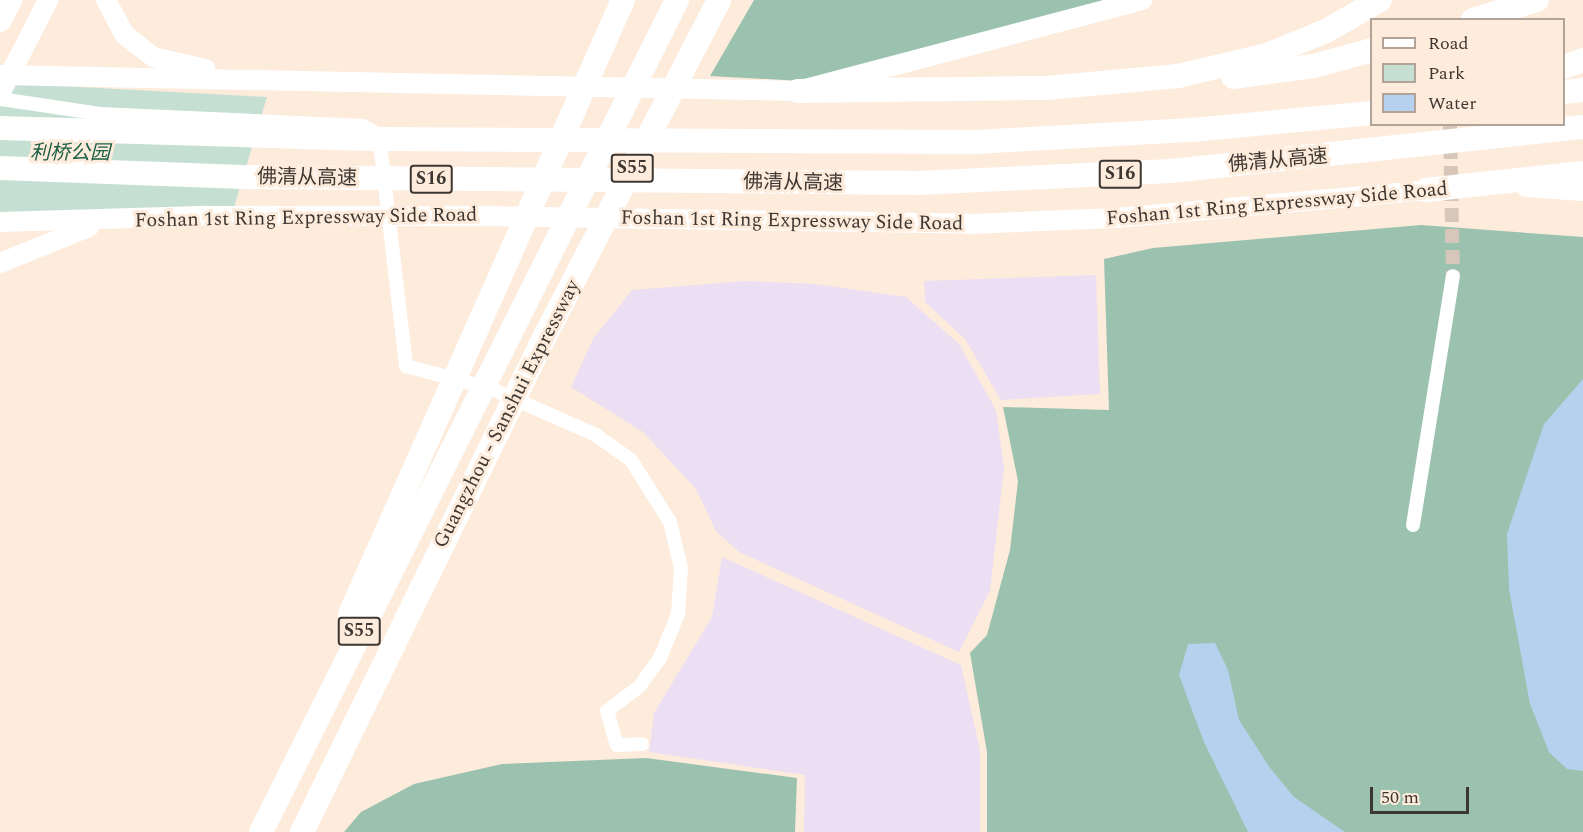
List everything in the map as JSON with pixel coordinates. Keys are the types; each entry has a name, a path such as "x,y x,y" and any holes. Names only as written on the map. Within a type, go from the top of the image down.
{"highway":[{"path":"261,832 431,430 623,0"},
{"name":"Guangzhou - Sanshui Expressway","path":"261,832 510,328 677,0"},
{"name":"Guangzhou - Sanshui Expressway","path":"302,832 545,336 719,0"},
{"path":"701,36 724,0"},
{"path":"798,91 1046,88 1178,76 1268,55 1326,32 1380,0"},
{"path":"1479,18 1537,0"},
{"path":"1178,76 1212,79 1285,71 1370,50"},
{"path":"1565,66 1583,60"},
{"path":"1565,92 1583,90"},
{"path":"1102,136 1370,98"},
{"name":"佛清从高速","path":"0,128 291,138 836,143 1102,136 1370,113"},
{"name":"佛清从高速","path":"0,168 250,177 907,183 1171,171 1583,127"},
{"path":"1426,190 1583,173"}],"main road":[{"path":"0,21 11,0"},
{"path":"0,94 48,0"},
{"path":"106,0 125,35 153,57 238,76"},
{"path":"0,75 238,76 798,91 1142,0"},
{"name":"Foshan 1st Ring Expressway Side Road","path":"0,222 208,216 857,224 1116,218 1426,190 1583,191"},
{"path":"0,263 111,220"}],"street":[{"path":"1490,18 1499,0"},
{"path":"0,99 100,114 363,126 379,135 406,366 492,388 596,435 631,460 670,522 681,568 678,614 660,658 640,686 607,711 617,745 642,744"},
{"path":"1413,525 1453,276"}],"shaded area":[{"path":"1096,275 1100,394 1001,400 965,339 925,302 924,281"},
{"path":"745,281 816,284 906,297 959,344 996,410 1004,468 990,591 959,652 739,552 716,531 696,489 643,432 571,387 593,339 632,290"},
{"path":"722,557 961,665 980,750 980,832 804,832 805,775 649,752 654,713 712,617"}],"green space":[{"path":"754,0 1108,0 802,81 710,76"},
{"name":"利桥公园","path":"5,83 267,97 229,224 0,216 0,108"},
{"path":"1421,225 1583,237 1583,832 987,832 987,752 970,653 987,635 1010,550 1018,481 1003,407 1109,410 1104,259 1153,248"},
{"path":"646,758 797,778 795,832 344,832 361,812 414,784 502,764"}],"water":[{"path":"1583,379 1583,771 1567,769 1549,752 1530,704 1509,589 1507,534 1544,424"},
{"path":"1215,643 1228,670 1239,720 1270,768 1294,797 1345,832 1248,832 1204,742 1179,675 1188,644"}],"tunnel":[{"path":"1450,126 1453,276"}]}
